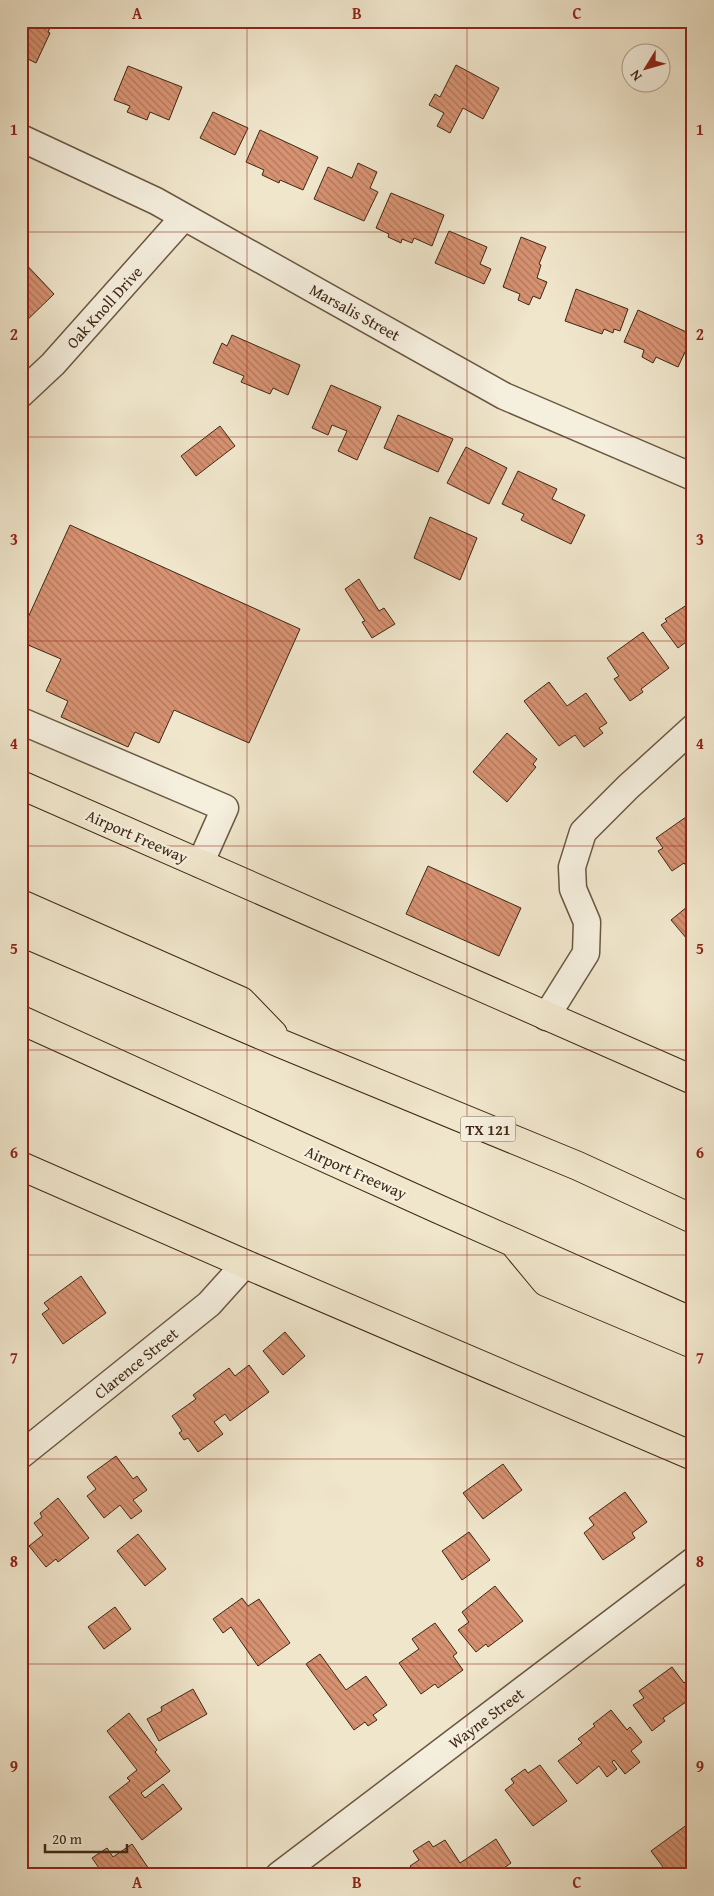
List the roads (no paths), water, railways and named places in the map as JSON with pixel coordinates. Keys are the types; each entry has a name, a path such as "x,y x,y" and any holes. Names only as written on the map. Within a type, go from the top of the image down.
{"main road":[{"name":"Airport Freeway","path":"21,785 693,1080"},
{"path":"21,904 241,1001 282,1044"},
{"name":"TX 121","path":"21,932 282,1044 578,1166 693,1219"},
{"name":"Airport Freeway","path":"21,1020 693,1322"},
{"path":"21,1166 693,1456"},
{"path":"513,1242 546,1282 693,1344"}],"street":[{"name":"Marsalis Street","path":"21,138 156,201 504,396 693,477"},
{"name":"Oak Knoll Drive","path":"21,394 53,364 184,216"},
{"path":"21,721 225,808 200,864"},
{"path":"546,1016 586,953 587,922 573,889 572,867 583,832 628,787 693,728"},
{"name":"Clarence Street","path":"21,1455 209,1304 245,1264"},
{"name":"Wayne Street","path":"279,1875 693,1561"}]}
